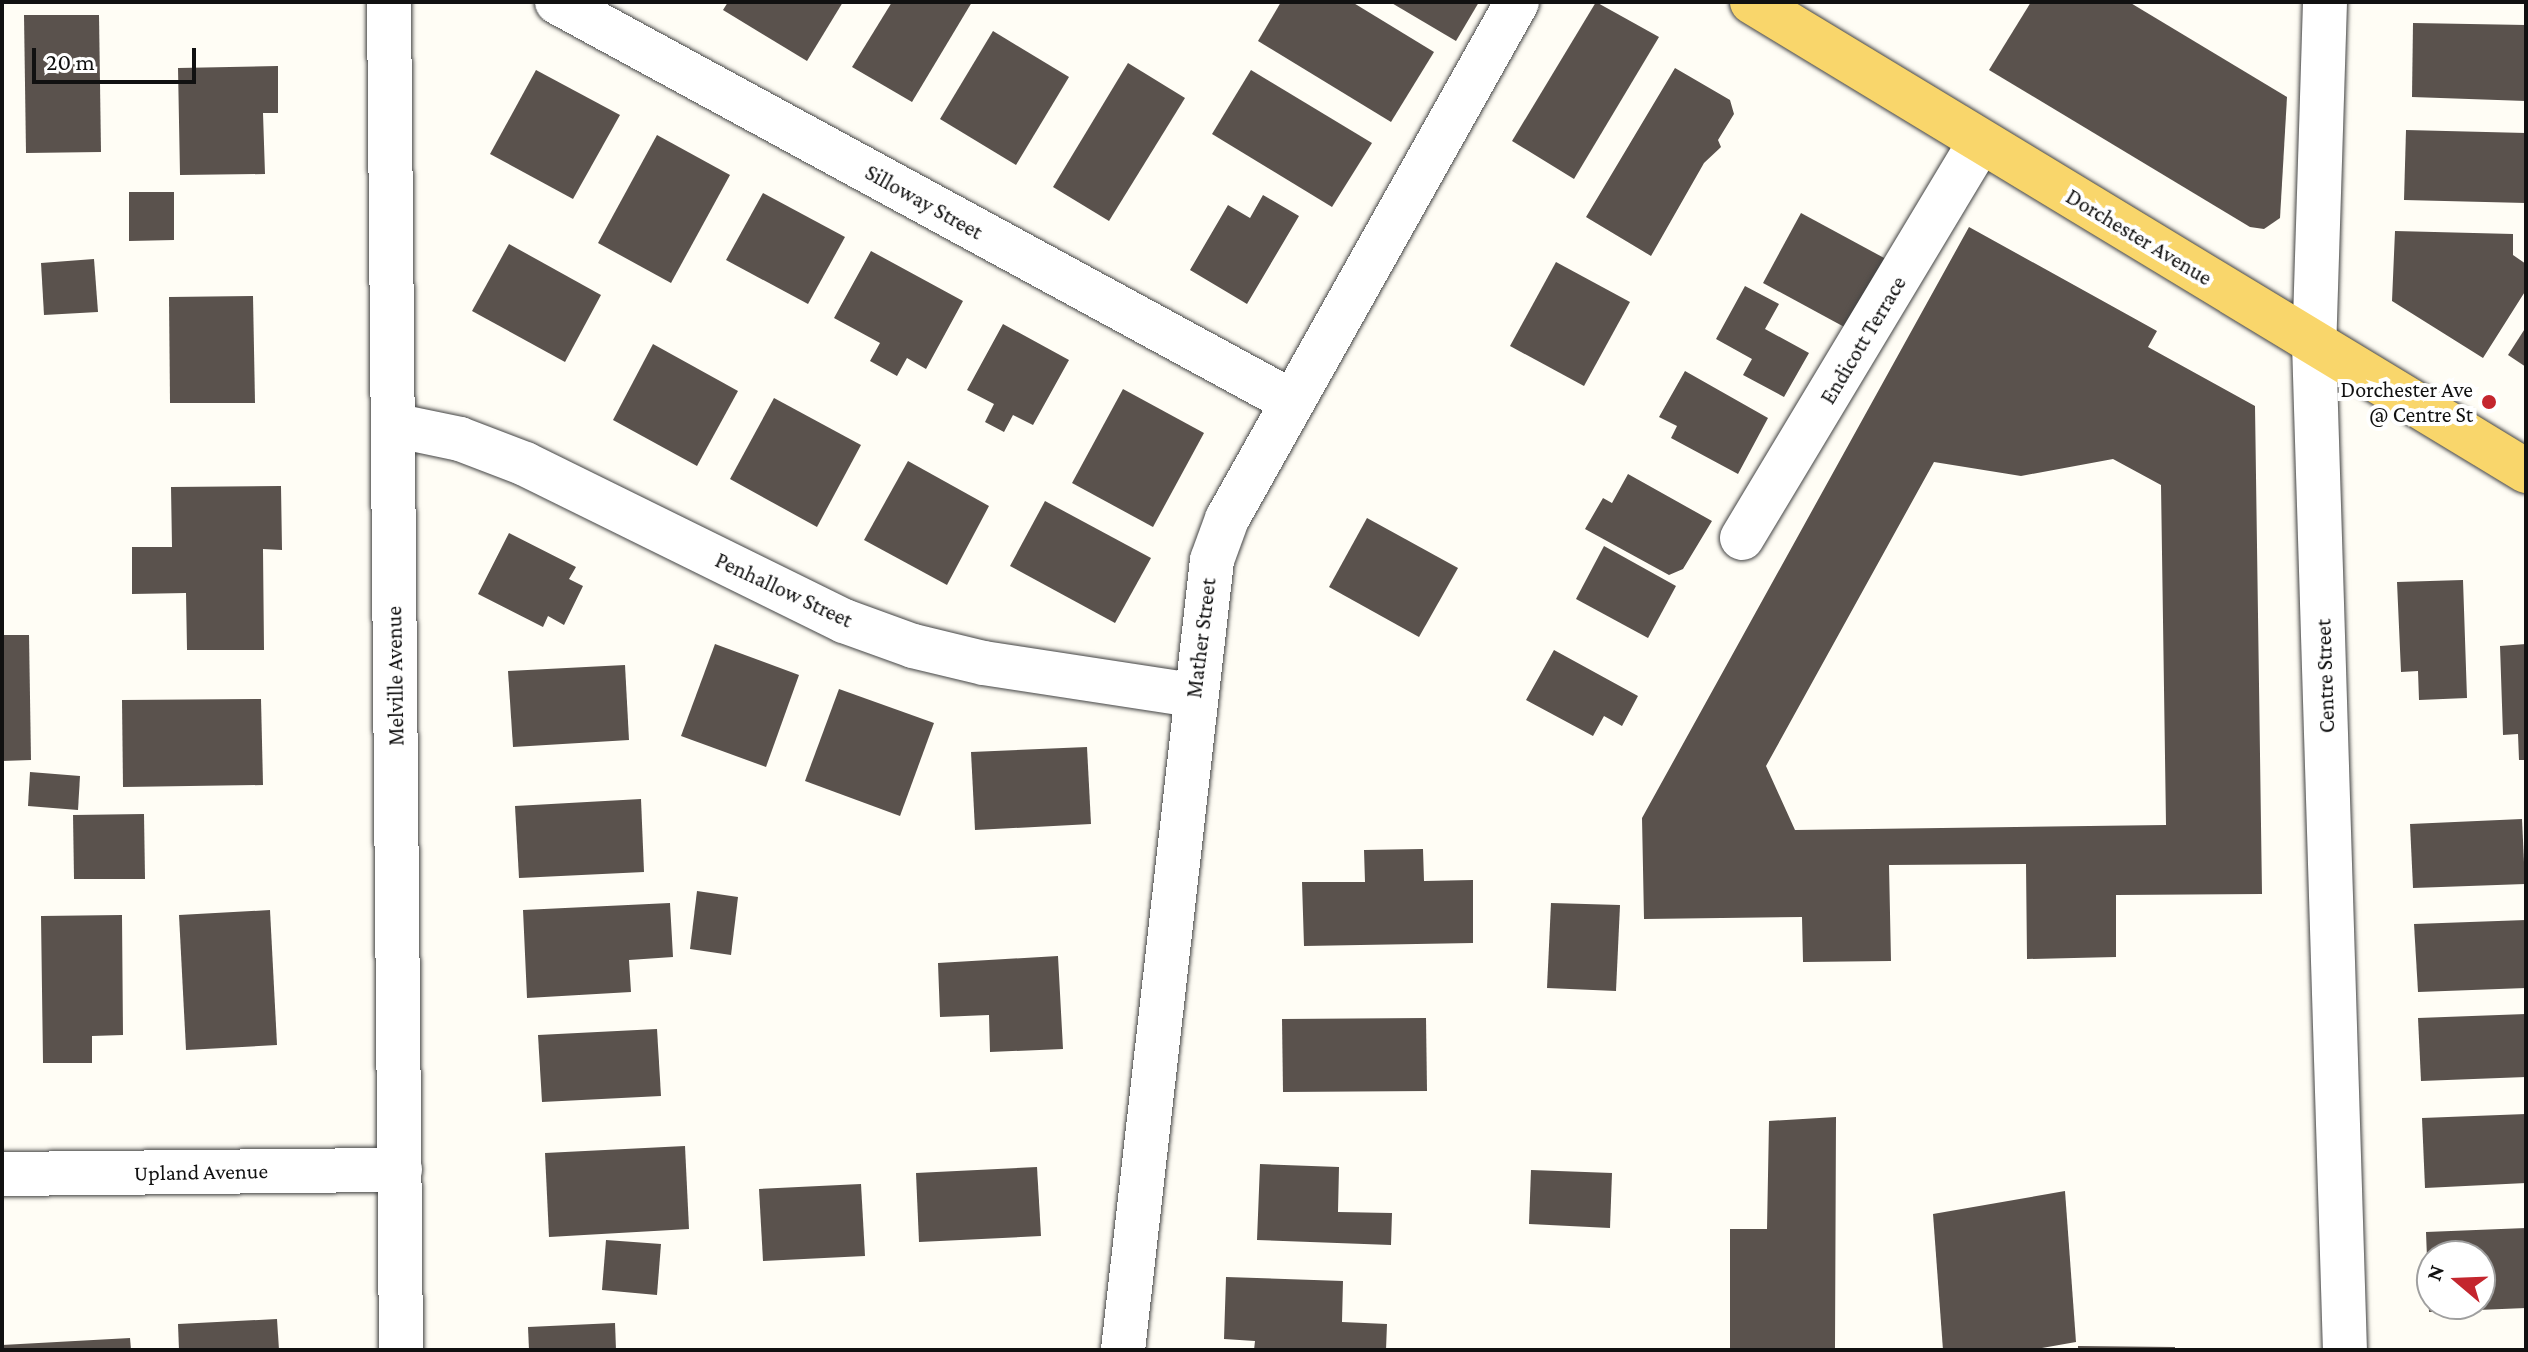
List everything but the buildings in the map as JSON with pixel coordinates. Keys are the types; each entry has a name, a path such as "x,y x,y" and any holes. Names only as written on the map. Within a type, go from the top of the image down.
{"main road":[{"name":"Dorchester Avenue","path":"1752,2 2526,471"}],"street":[{"name":"Melville Avenue","path":"389,2 401,1350"},
{"name":"Silloway Street","path":"557,2 1291,401"},
{"name":"Mather Street","path":"1123,1350 1207,583 1218,540 1291,401 1517,2"},
{"name":"Centre Street","path":"2325,2 2314,343 2345,1350"},
{"name":"Endicott Terrace","path":"1742,538 1981,141"},
{"name":"Penhallow Street","path":"393,425 460,439 525,464 809,604 913,646 984,663 1194,695"},
{"name":"Upland Avenue","path":"2,1174 400,1170"}],"place":[{"name":"Dorchester Ave @ Centre St","path":"2489,402"}]}
